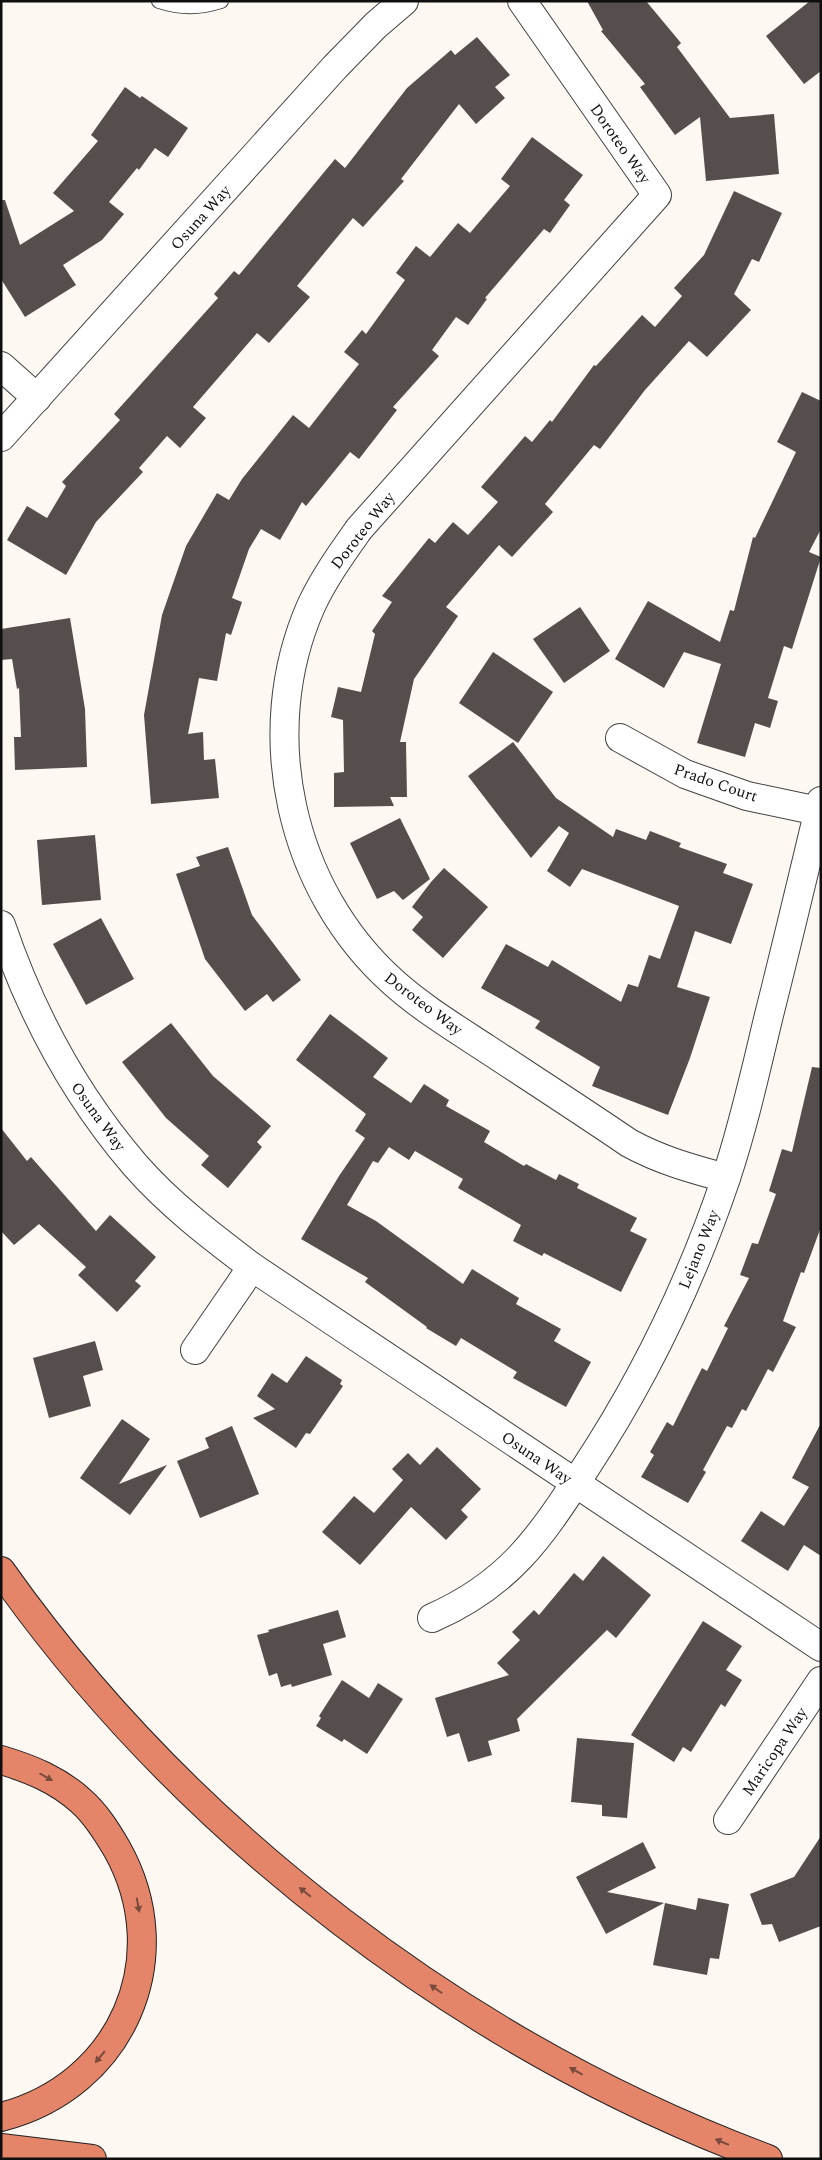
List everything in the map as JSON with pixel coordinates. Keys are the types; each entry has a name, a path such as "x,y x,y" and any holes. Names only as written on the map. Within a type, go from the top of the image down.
{"highway":[{"path":"1,1571 62,1651 123,1722 203,1803 277,1870 342,1922 439,1991 515,2038 610,2090 722,2142 768,2159"},
{"path":"1,1760 31,1769 63,1787 82,1802 107,1831 127,1868 139,1902 143,1939 141,1964 133,2001 119,2030 102,2056 80,2078 45,2101 1,2117"},
{"path":"1,2148 92,2159"}],"street":[{"name":"Osuna Way","path":"1,437 335,67 376,25 404,1"},
{"name":"Doroteo Way","path":"522,1 657,195 359,528 333,566 311,606 296,649 291,672 284,717 285,762 291,808 304,851 323,893 347,932 393,982 429,1010 629,1143 647,1153 687,1168 726,1178"},
{"path":"1,366 37,398"},
{"name":"Prado Court","path":"620,738 684,774 748,796 820,806"},
{"name":"Lejano Way","path":"432,1618 472,1598 506,1574 534,1544 604,1440 657,1345 693,1266 726,1178 744,1122 820,806"},
{"name":"Osuna Way","path":"1,925 29,1000 59,1059 94,1114 136,1166 166,1197 216,1240 252,1267 821,1647"},
{"path":"195,1350 252,1267"},
{"name":"Maricopa Way","path":"728,1820 821,1681"}],"lane":[{"path":"159,1 174,6 201,7 221,1"}],"building":[{"path":"587,1 646,1 681,43 677,47 730,118 774,114 779,174 706,181 700,117 675,135 640,87 645,84 601,31 603,30"},
{"path":"810,1 821,1 821,71 804,84 766,36"},
{"path":"477,37 510,75 495,87 505,98 476,124 459,104 401,179 404,181 363,227 353,218 297,286 310,297 269,343 257,333 193,407 206,418 180,448 167,436 139,468 143,472 96,522 66,575 7,540 27,506 47,518 66,486 62,482 120,420 114,414 218,298 214,294 234,271 239,275 335,159 345,168 407,88 451,50 455,55"},
{"path":"125,87 140,98 142,96 188,128 168,157 155,148 139,170 137,168 109,202 124,214 102,240 63,265 76,285 25,317 1,279 1,200 5,200 20,245 74,211 53,193 98,141 91,135"},
{"path":"532,137 583,175 564,200 570,205 550,233 544,229 485,298 487,299 468,325 456,317 432,350 439,356 393,407 397,410 359,459 350,452 306,506 302,502 280,540 261,529 249,549 232,598 242,602 231,635 226,633 217,681 199,678 188,734 203,732 204,760 215,759 219,798 151,804 144,715 162,615 186,546 217,493 229,500 242,479 293,415 309,428 359,364 344,352 362,330 366,334 405,280 396,273 416,246 430,257 458,223 470,233 510,186 501,179"},
{"path":"734,191 782,213 759,262 752,259 734,294 751,310 707,357 689,341 645,390 600,449 594,445 545,504 553,512 512,557 499,545 446,607 458,616 414,679 400,742 406,742 407,797 390,797 394,806 334,807 334,773 344,772 343,720 331,717 338,687 361,692 375,634 372,631 392,602 382,596 429,538 435,543 453,522 468,535 498,502 481,487 525,436 532,442 550,420 552,422 594,365 596,366 642,315 655,327 682,296 674,288 704,255"},
{"path":"802,392 821,401 821,529 809,552 821,557 792,649 784,646 768,698 778,701 770,728 755,723 745,757 697,743 721,664 684,652 664,688 615,659 648,601 720,642 730,610 734,611 753,537 755,538 796,452 777,442"},
{"path":"580,607 610,651 564,683 533,639"},
{"path":"70,618 85,709 87,767 15,770 14,737 21,737 19,688 17,689 12,659 1,660 1,629"},
{"path":"493,652 553,692 518,743 459,703"},
{"path":"513,742 556,798 613,837 616,829 646,840 650,831 681,843 679,847 727,864 723,873 753,884 731,944 695,931 677,987 710,997 690,1058 668,1115 592,1086 600,1067 535,1028 540,1021 481,988 506,944 548,967 552,960 621,1002 628,984 638,987 649,955 660,959 679,906 582,869 570,887 547,871 569,833 559,826 531,858 468,776"},
{"path":"400,818 430,879 403,900 394,891 377,899 350,843"},
{"path":"95,835 101,900 42,905 37,840"},
{"path":"228,847 252,915 301,980 273,1002 267,994 245,1011 205,959 176,874 200,866 196,857"},
{"path":"444,868 488,907 443,958 412,930 423,917 412,907"},
{"path":"101,918 134,979 86,1005 53,944"},
{"path":"330,1014 388,1058 373,1077 411,1103 424,1084 449,1100 446,1106 490,1131 484,1142 524,1166 526,1164 556,1180 559,1174 579,1184 577,1188 637,1218 630,1231 647,1239 621,1292 544,1253 542,1256 513,1241 521,1225 458,1188 463,1179 415,1151 409,1160 389,1147 378,1163 373,1161 347,1205 376,1221 463,1284 472,1269 519,1298 516,1304 561,1329 554,1341 591,1362 566,1407 513,1378 517,1372 461,1338 456,1346 426,1328 365,1282 368,1278 301,1239 339,1176 365,1138 355,1131 366,1114 296,1060"},
{"path":"171,1023 213,1076 271,1126 257,1142 262,1147 228,1188 201,1165 209,1156 166,1118 122,1062"},
{"path":"812,1067 821,1068 821,1227 804,1273 801,1272 783,1321 796,1327 773,1372 768,1369 746,1411 742,1409 732,1428 727,1426 703,1470 706,1472 688,1503 641,1477 654,1455 650,1452 667,1422 673,1426 702,1368 707,1371 728,1328 724,1326 749,1278 740,1275 752,1243 758,1244 776,1194 769,1191 782,1149 792,1152"},
{"path":"1,1128 27,1161 31,1157 96,1231 110,1215 156,1257 135,1281 141,1286 117,1312 78,1275 86,1267 39,1224 14,1245 1,1231"},
{"path":"95,1341 103,1370 83,1376 91,1406 49,1418 33,1358"},
{"path":"306,1356 342,1380 340,1384 343,1386 310,1434 306,1433 296,1448 253,1418 275,1409 257,1396 272,1373 287,1383"},
{"path":"122,1419 150,1439 119,1484 167,1465 130,1515 80,1478"},
{"path":"821,1423 821,1556 804,1545 788,1571 741,1541 761,1511 784,1526 809,1487 792,1478"},
{"path":"232,1426 259,1494 200,1518 177,1461 209,1448 205,1438"},
{"path":"437,1447 481,1489 461,1510 468,1517 446,1540 411,1507 360,1565 322,1532 354,1496 374,1513 403,1480 392,1469 408,1453 420,1465"},
{"path":"603,1556 651,1595 616,1638 607,1630 517,1719 520,1731 488,1741 492,1755 468,1762 459,1733 447,1737 435,1698 509,1675 497,1663 520,1640 512,1632 534,1610 539,1615 574,1573 583,1581"},
{"path":"338,1610 346,1637 323,1644 332,1675 292,1687 291,1684 281,1687 277,1673 269,1676 257,1635 269,1632 268,1630"},
{"path":"703,1621 742,1646 726,1670 742,1680 725,1707 721,1704 691,1752 683,1747 674,1762 631,1735"},
{"path":"342,1680 369,1698 378,1683 403,1699 367,1754 344,1739 342,1742 316,1726 321,1718 319,1716"},
{"path":"577,1738 634,1743 627,1818 602,1816 602,1805 571,1802"},
{"path":"821,1836 821,1926 779,1942 772,1924 762,1925 750,1894 794,1877"},
{"path":"643,1842 656,1868 607,1892 664,1903 606,1934 576,1877"},
{"path":"698,1898 729,1904 719,1959 710,1958 707,1975 653,1965 665,1903 696,1910"}]}
